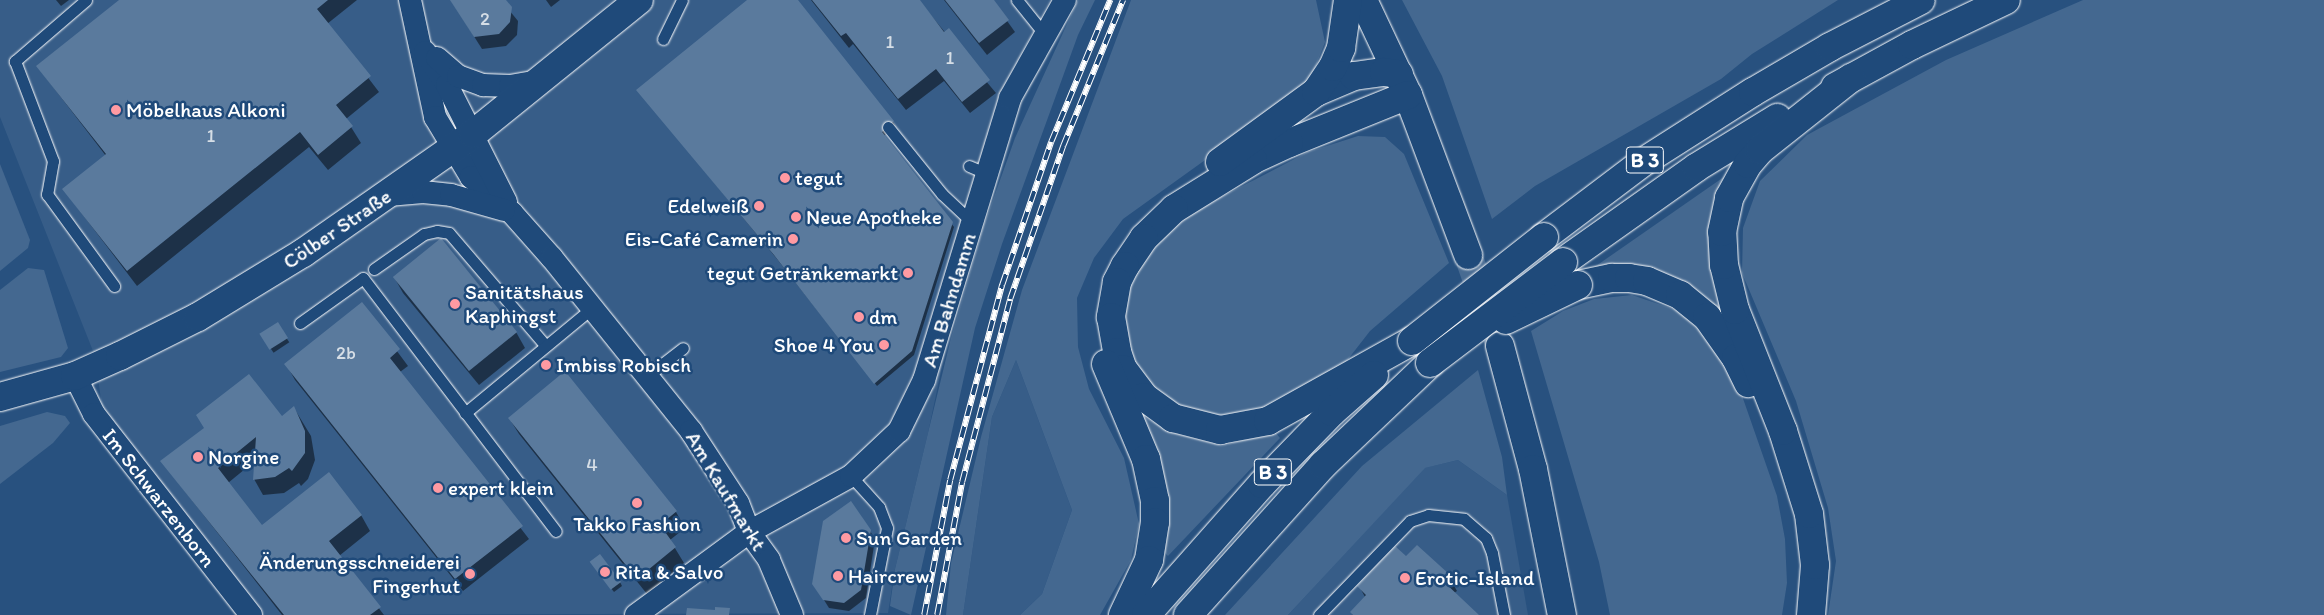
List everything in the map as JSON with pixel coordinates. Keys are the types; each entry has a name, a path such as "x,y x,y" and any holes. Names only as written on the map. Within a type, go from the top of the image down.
{"main road":[{"name":"Cölber Straße","path":"0,397 75,376 198,317 303,253 463,142 639,0"},
{"path":"1316,92 1334,67 1341,48 1348,0"},
{"path":"1363,0 1404,85 1468,255"},
{"name":"B 3","path":"1146,615 1262,484 1332,412 1412,341 1643,162 1753,92 1830,47 1921,0"},
{"name":"B 3","path":"1188,615 1323,465 1440,356 1563,262 1697,167 1851,78 2006,0"},
{"path":"1123,615 1149,560 1155,522 1155,501 1146,459 1108,372 1101,346 1100,304 1109,271 1125,242 1170,199 1316,92 1354,76 1404,85"},
{"path":"1811,615 1815,565 1809,514 1783,431 1732,301 1724,265 1722,232 1730,198 1748,164 1760,150 1851,78"},
{"path":"1404,85 1289,143 1174,209 1144,238 1125,266 1117,282 1111,317 1113,335 1123,369 1144,397 1173,418 1220,430 1268,421 1412,341"},
{"path":"1440,356 1578,285 1620,278 1664,287 1694,305 1723,338 1753,393 1788,487 1800,541 1800,589 1796,615"},
{"path":"1500,346 1533,468 1562,615"}],"street":[{"name":"Am Kaufmarkt","path":"410,0 435,117 463,142 471,178 512,213 593,307 648,375 720,472 750,532 769,560 792,615"},
{"name":"Am Bahndamm","path":"750,532 851,476 883,450 912,410 973,223 979,170 1010,98 1064,0"},
{"path":"419,43 470,82 493,87 539,81"},
{"path":"388,195 423,192 451,195 512,213"},
{"name":"Im Schwarzenborn","path":"75,376 94,414 251,615"},
{"path":"636,615 750,532"}],"lane":[{"path":"86,0 15,61 53,161 47,194 114,286"},
{"path":"663,39 682,0"},
{"path":"1017,0 1045,35"},
{"path":"888,127 942,194 973,223"},
{"path":"374,269 424,234 437,231 449,233 545,345"},
{"path":"300,323 363,278 556,530"},
{"path":"465,413 593,307"},
{"path":"648,375 683,348"},
{"path":"851,476 879,507 887,528 870,615"},
{"path":"1319,615 1410,521 1428,515 1464,519 1486,538 1492,553 1504,615"}],"shaded area":[{"path":"0,0 1050,0 999,95 928,433 895,569 888,613 263,615 102,407 95,356 0,117"},
{"path":"1078,0 1095,0 1078,35 1002,244 975,328 911,615 890,606 895,569 951,338 983,228 1015,138"},
{"path":"1131,0 1316,0 1325,42 1312,76 1286,102 1123,219 1094,258 1077,298 1078,347 1089,389 1124,458 1139,524 1131,560 1100,615 1020,615 1042,594 1072,510 1016,360 992,417 963,615 946,615 951,563 981,437 1022,290"},
{"path":"1402,0 1838,0 1752,54 1721,79 1535,186 1492,219 1442,76"},
{"path":"2083,0 2324,0 2324,615 1828,615 1836,561 1828,508 1796,401 1742,273 1743,228 1760,181 1807,135 1946,60"},
{"path":"1358,136 1385,137 1404,154 1449,263 1370,331 1342,367 1237,422 1178,408 1149,389 1132,369 1121,321 1135,265 1162,237 1196,210 1308,152"},
{"path":"0,164 30,240 28,248 0,271"},
{"path":"1731,172 1716,221 1734,331 1593,268"},
{"path":"28,268 44,270 68,348 61,357 0,372 0,290"},
{"path":"1632,295 1682,312 1712,344 1739,387 1777,496 1785,539 1787,583 1782,615 1610,615 1599,562 1531,331 1563,311 1594,299"},
{"path":"1016,360 1072,510 1042,594 1020,615 963,615 992,417"},
{"path":"1478,370 1502,457 1507,495 1458,460 1425,468 1288,615 1225,615 1362,466"},
{"path":"47,412 65,416 70,423 53,443 0,484 0,426"},
{"path":"1141,415 1170,432 1222,446 1275,432 1280,438 1168,556 1162,550"},
{"path":"1458,460 1507,495 1528,615 1288,615 1424,468"}],"building":[{"path":"119,0 328,0 317,9 371,76 336,105 353,126 318,155 300,132 127,271 62,189 106,154 36,66"},
{"path":"450,0 506,0 512,7 510,22 499,34 474,37"},
{"name":"tegut","path":"747,0 798,0 894,121 882,132 953,222 912,351 874,384 774,255 636,90"},
{"path":"812,0 920,0 944,32 949,28 990,80 962,102 936,69 898,99 846,33 841,36"},
{"path":"945,0 994,0 1009,20 979,43"},
{"name":"Sanitätshaus Kaphingst","path":"441,238 517,332 469,371 393,277"},
{"name":"expert klein","path":"362,302 400,349 390,358 523,526 455,579 284,364"},
{"path":"278,322 288,338 269,350 259,334"},
{"path":"565,371 677,511 660,525 676,547 637,579 508,418"},
{"path":"249,374 282,416 294,406 305,431 305,453 292,471 289,468 275,477 253,480 256,437 218,468 262,525 329,472 362,515 329,541 381,607 370,615 284,615 160,461 204,428 196,415"},
{"path":"851,501 871,530 861,590 844,603 823,600 812,584 823,521"},
{"name":"Erotic-Island","path":"1417,545 1449,574 1443,581 1479,615 1353,615 1350,612 1366,595 1357,586 1395,546 1406,556"},
{"name":"Rita & Salvo","path":"600,554 621,582 611,590 590,562"},
{"path":"715,607 730,608 729,615 686,615 687,608 715,610"}],"tunnel":[{"path":"1468,255 1500,346"}],"railway":[{"path":"924,615 950,480 1002,285 1051,142 1110,0"},
{"path":"937,615 962,482 1010,299 1063,146 1123,0"}],"place":[{"name":"Möbelhaus Alkoni","path":"116,110"},
{"name":"tegut","path":"785,178"},
{"name":"Edelweiß","path":"759,206"},
{"name":"Neue Apotheke","path":"796,217"},
{"name":"Eis-Café Camerin","path":"793,239"},
{"name":"tegut Getränkemarkt","path":"908,273"},
{"name":"Sanitätshaus Kaphingst","path":"455,304"},
{"name":"dm","path":"859,317"},
{"name":"Shoe 4 You","path":"884,345"},
{"name":"Imbiss Robisch","path":"546,365"},
{"name":"Norgine","path":"198,457"},
{"name":"expert klein","path":"438,488"},
{"name":"Takko Fashion","path":"637,503"},
{"name":"Sun Garden","path":"846,538"},
{"name":"Rita & Salvo","path":"605,572"},
{"name":"Änderungsschneiderei Fingerhut","path":"470,574"},
{"name":"Haircrew","path":"838,576"},
{"name":"Erotic-Island","path":"1405,578"}]}
